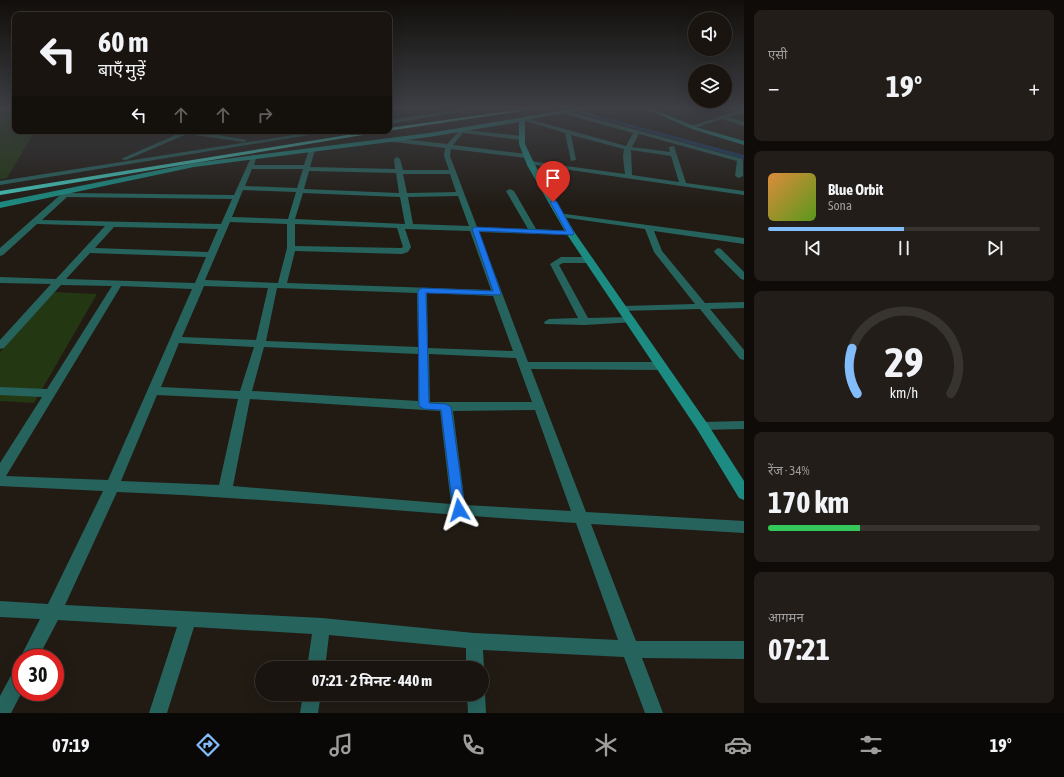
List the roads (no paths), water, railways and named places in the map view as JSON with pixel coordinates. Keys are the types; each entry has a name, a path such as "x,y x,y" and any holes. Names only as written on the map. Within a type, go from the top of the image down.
{"highway":[{"path":"0,187 292,141"},
{"path":"0,193 320,141"}],"street":[{"path":"107,166 164,141"},
{"path":"0,183 261,141"},
{"path":"0,205 68,193 110,181 187,166 254,156 384,141"},
{"path":"404,141 528,159 629,177 744,193"},
{"path":"453,141 448,147 447,156 452,172 475,229 497,293 632,649 654,713"},
{"path":"523,141 528,159 571,233 702,426 744,494"},
{"path":"570,141 574,160"},
{"path":"600,141 626,148 673,154"},
{"path":"629,177 626,148 631,141"},
{"path":"671,141 673,154 683,184"},
{"path":"672,141 742,160 739,176"},
{"path":"225,491 245,395 291,248 291,221 312,150"},
{"path":"34,649 53,612 112,487 200,285 254,156"},
{"path":"291,248 402,251 407,247 404,226 404,195 398,159"},
{"path":"250,167 400,172 452,172"},
{"path":"0,253 68,193 239,193 300,190 404,195 461,194"},
{"path":"510,191 533,231"},
{"path":"561,215 744,241"},
{"path":"35,222 112,224 291,221 571,233"},
{"path":"0,346 58,281 112,224"},
{"path":"648,227 658,252 744,357"},
{"path":"87,250 212,255"},
{"path":"718,251 744,277"},
{"path":"585,322 554,264 561,260 590,260"},
{"path":"730,263 744,263"},
{"path":"0,280 118,284 278,286 497,293"},
{"path":"0,474 118,284"},
{"path":"422,290 424,406"},
{"path":"623,309 744,305"},
{"path":"549,322 630,320"},
{"path":"176,340 423,351 523,360 661,366"},
{"path":"0,391 50,393"},
{"path":"154,391 446,407 540,406"},
{"path":"446,407 459,510"},
{"path":"702,426 744,424"},
{"path":"0,481 225,491 459,510 744,527"},
{"path":"0,609 322,626 474,640 632,649 744,650"},
{"path":"158,713 188,620"},
{"path":"317,661 322,626"},
{"path":"474,640 475,661"},
{"path":"1,713 12,692"},
{"path":"309,713 311,701"},
{"path":"476,701 477,713"}],"waterway":[{"path":"686,141 744,157"}]}
